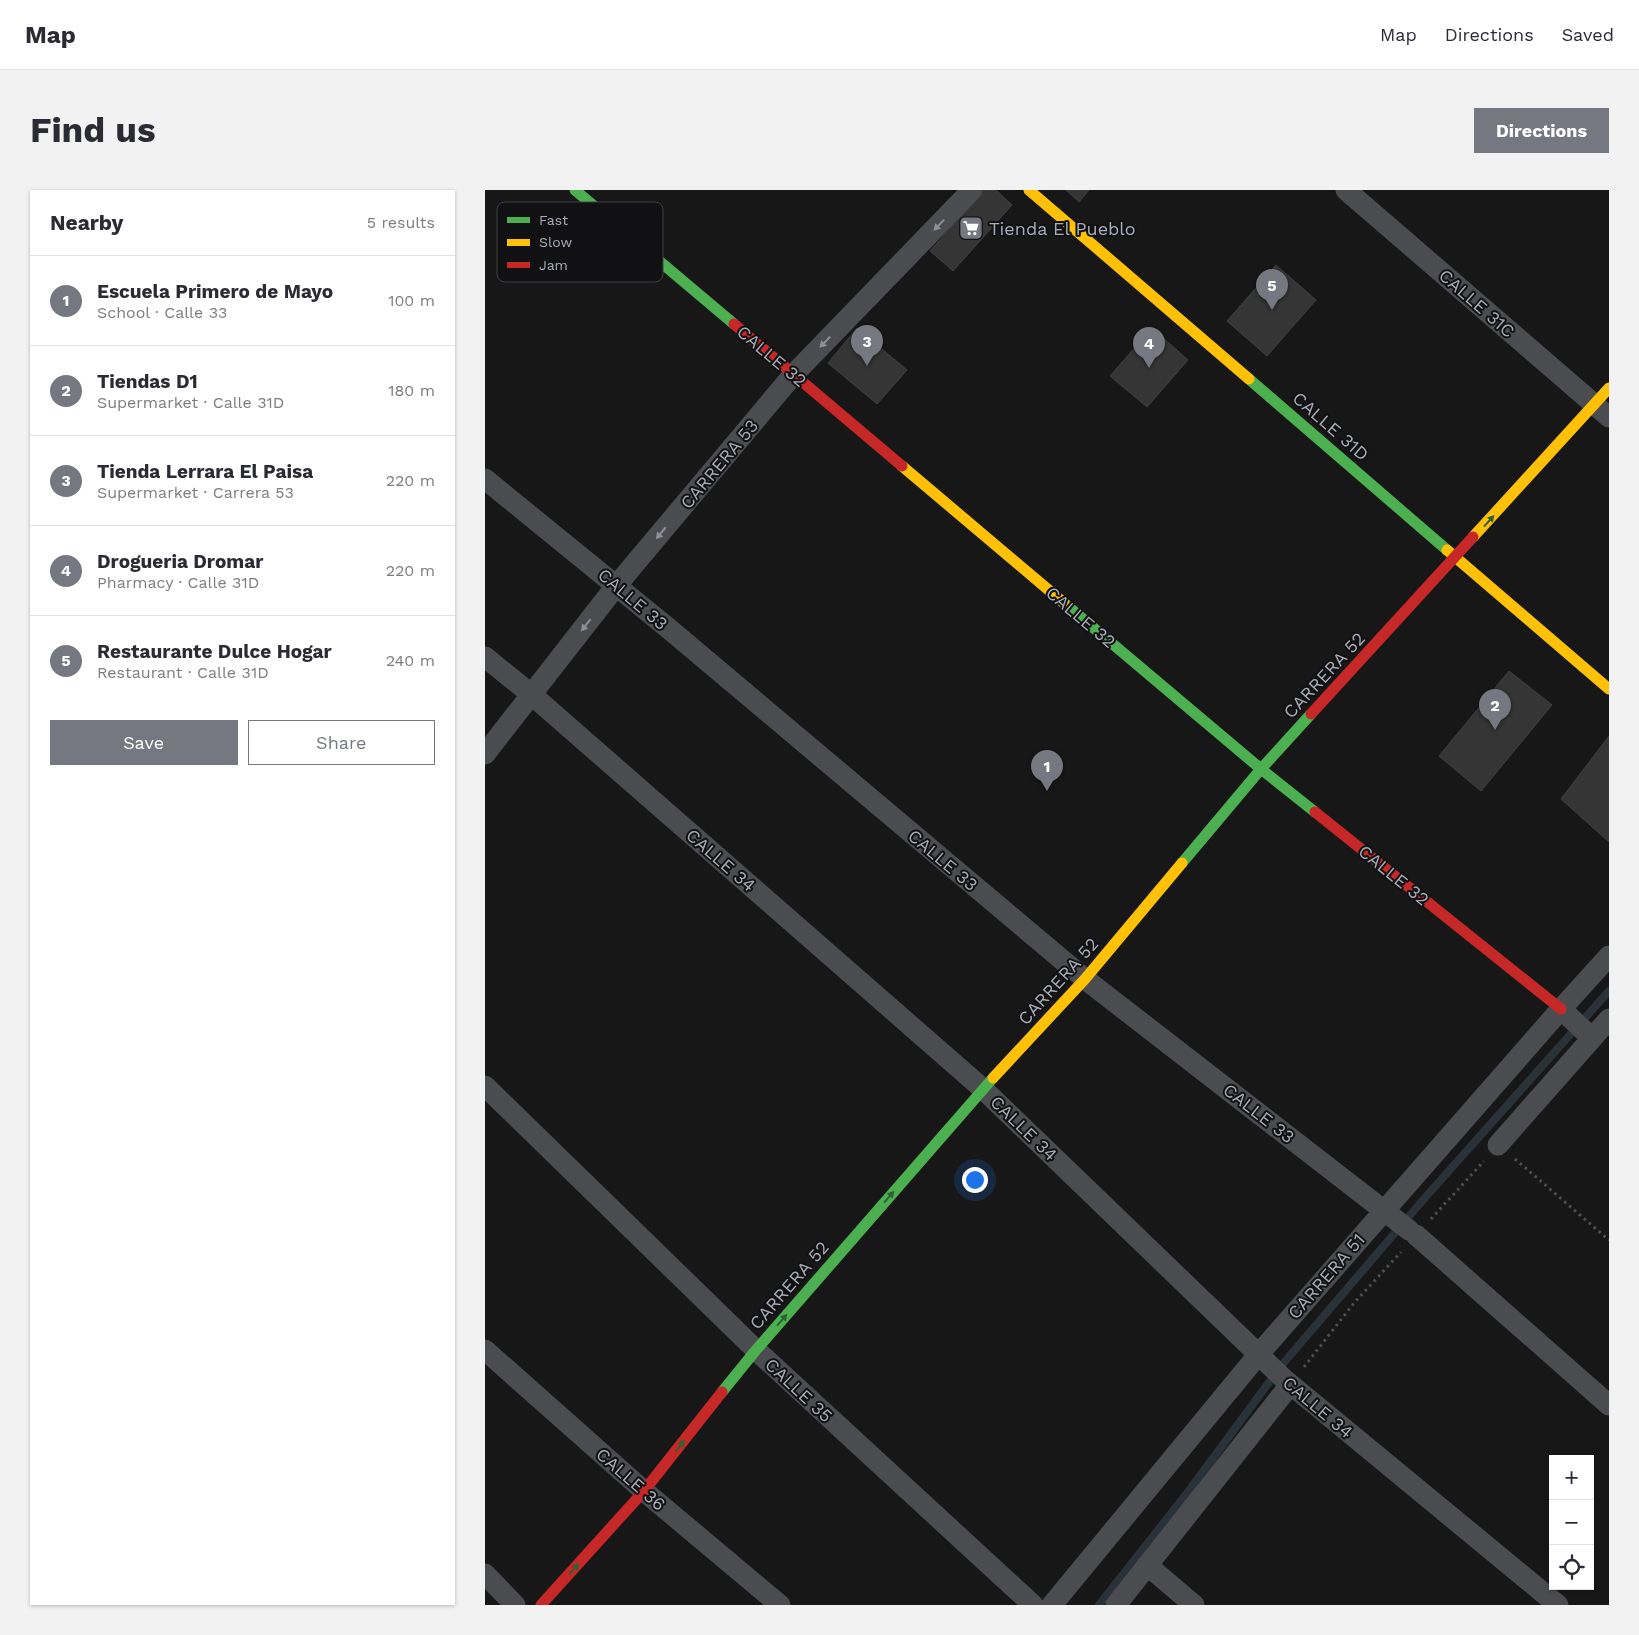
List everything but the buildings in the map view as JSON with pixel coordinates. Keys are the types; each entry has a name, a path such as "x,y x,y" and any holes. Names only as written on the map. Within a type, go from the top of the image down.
{"street":[{"name":"CALLE 32","path":"575,190 589,202"},
{"name":"CARRERA 53","path":"485,754 617,586 793,375 973,190"},
{"name":"CALLE 31D","path":"1029,190 1609,689"},
{"name":"CALLE 31C","path":"1346,190 1602,411"},
{"name":"CALLE 32","path":"663,265 1261,769 1590,1036"},
{"name":"CARRERA 52","path":"541,1605 644,1491 756,1350 983,1089 1085,979 1261,769 1456,557 1602,411 1609,388"},
{"name":"CALLE 33","path":"485,479 617,586 1085,979 1413,1232 1609,1405"},
{"name":"CALLE 34","path":"485,657 532,695 983,1089 1287,1382 1558,1605"},
{"name":"CARRERA 51","path":"1052,1605 1262,1359 1564,1013 1609,956"},
{"path":"1498,1145 1590,1036 1609,1019"},
{"name":"CALLE 35","path":"485,1086 756,1350 1033,1605"},
{"name":"CALLE 36","path":"485,1350 644,1491 780,1605"},
{"path":"1115,1605 1287,1382"},
{"path":"1147,1565 1194,1605"},
{"path":"485,1574 515,1605"}],"path":[{"path":"1287,1382 1413,1232 1498,1145 1609,1240"}],"waterway":[{"path":"1099,1605 1188,1492 1281,1366 1423,1200 1609,991"}],"traffic: fast":[{"path":"575,190 589,202"},
{"path":"663,264 734,324"},
{"path":"1249,379 1447,550"},
{"path":"1064,603 1261,769 1315,812"},
{"path":"1182,863 1261,769 1311,714"},
{"path":"722,1392 756,1350 993,1078"}],"traffic: slow":[{"path":"1029,190 1249,379"},
{"path":"1473,537 1609,388"},
{"path":"902,466 1064,603"},
{"path":"1447,550 1609,689"},
{"path":"993,1078 1085,979 1182,863"}],"traffic: jam":[{"path":"734,324 902,466"},
{"path":"1311,714 1473,537"},
{"path":"1315,812 1561,1009"},
{"path":"541,1605 644,1491 722,1392"}],"place":[{"name":"Tienda El Pueblo","path":"971,228"},
{"name":"Restaurante Dulce Hogar","path":"1272,310"},
{"name":"Tienda Lerrara El Paisa","path":"867,366"},
{"name":"Drogueria Dromar","path":"1149,368"},
{"name":"Tiendas D1","path":"1495,730"},
{"name":"Escuela Primero de Mayo","path":"1047,791"}]}
